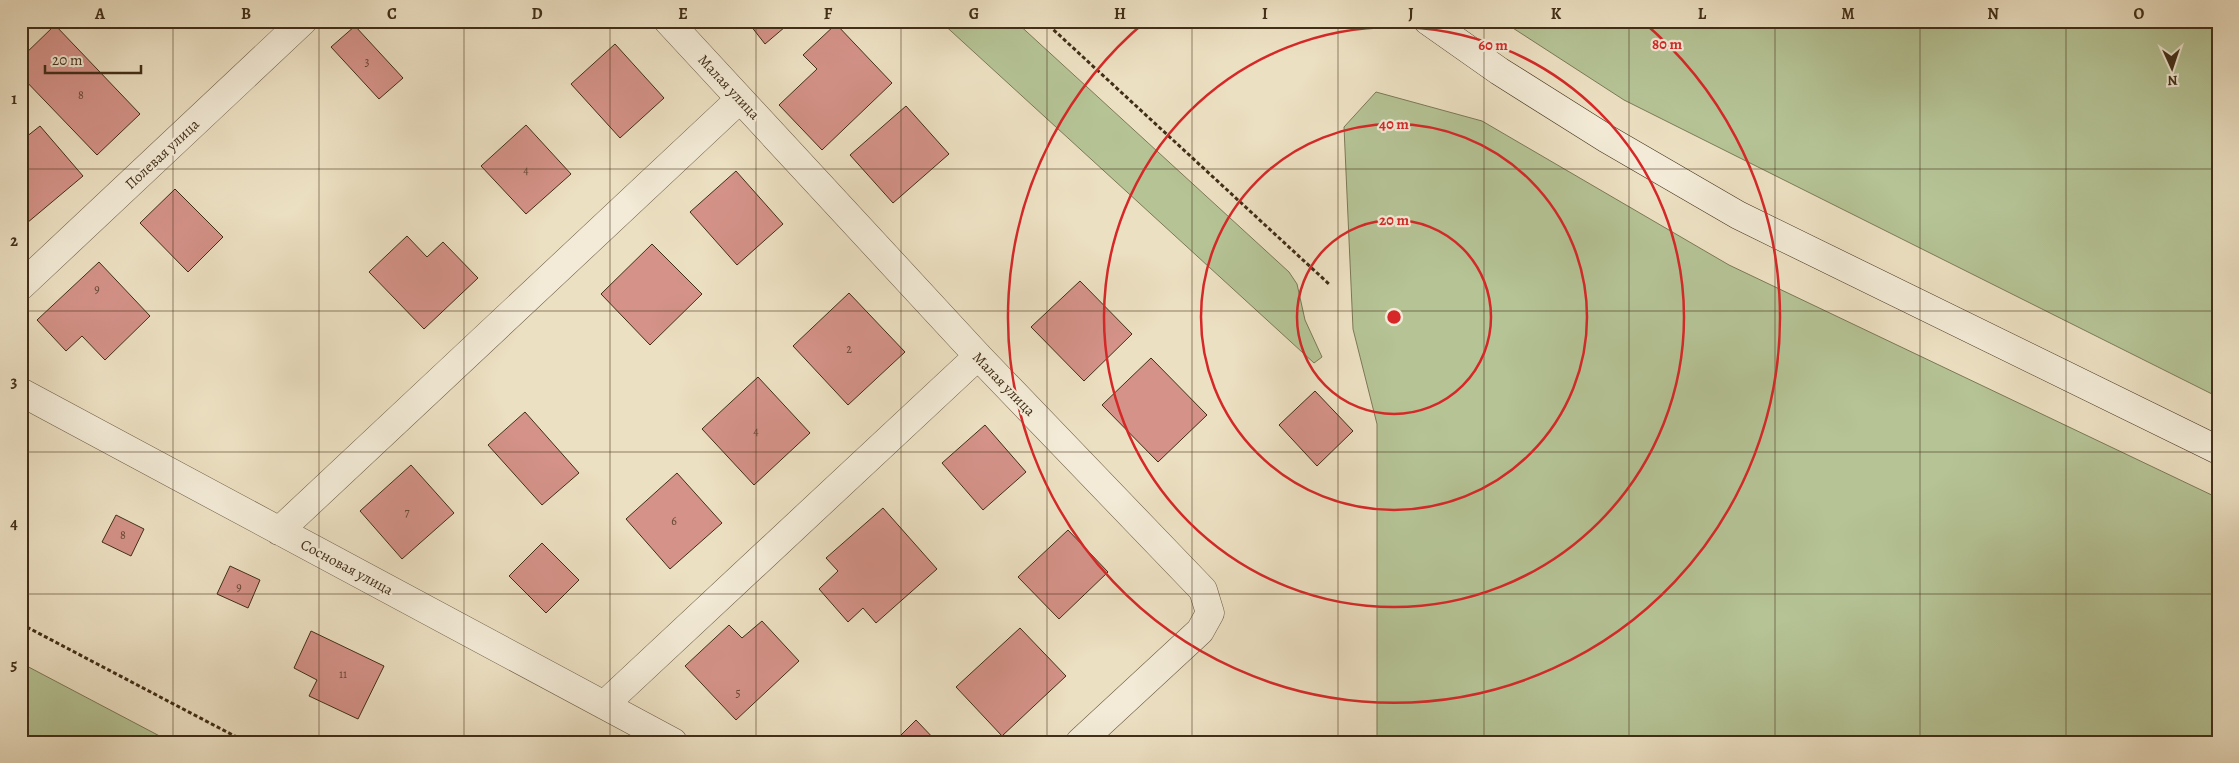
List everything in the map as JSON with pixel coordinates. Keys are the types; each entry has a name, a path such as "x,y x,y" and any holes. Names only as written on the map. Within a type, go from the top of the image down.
{"street":[{"name":"Полевая улица","path":"21,286 303,21"},
{"name":"Малая улица","path":"668,21 978,356 1203,590 1210,613 1200,631 1080,742"},
{"path":"1428,21 1499,71 1574,118 1738,215 2218,450"},
{"path":"279,531 740,99"},
{"path":"604,705 978,356"},
{"name":"Сосновая улица","path":"21,392 673,742"}],"path":[{"path":"1044,21 1329,284"},
{"path":"21,624 246,742"}],"green space":[{"path":"940,21 1015,21 1289,272 1297,284 1305,320 1322,357 1314,363"},
{"path":"1502,21 2218,21 2218,397 1624,100"},
{"path":"1376,92 1482,121 1729,265 2218,498 2218,742 1377,742 1377,424 1353,329 1344,127"},
{"path":"21,663 171,742 21,742"}],"building":[{"path":"747,21 792,21 765,44"},
{"path":"836,24 892,83 822,150 779,105 817,69 803,55"},
{"path":"55,25 140,114 97,155 21,76 21,58"},
{"path":"355,26 403,78 379,99 331,47"},
{"path":"615,44 664,98 620,138 571,84"},
{"path":"906,106 949,154 893,203 850,155"},
{"path":"526,125 571,174 526,214 481,166"},
{"path":"40,126 83,176 21,228 21,141"},
{"path":"736,171 783,224 737,265 690,212"},
{"path":"175,189 223,237 188,272 140,223"},
{"path":"407,236 427,257 443,242 478,278 424,329 369,272"},
{"path":"652,244 702,294 650,345 601,294"},
{"path":"99,262 150,316 105,360 82,336 66,351 37,320"},
{"path":"1080,281 1132,334 1084,381 1031,327"},
{"path":"849,293 905,352 848,405 793,346"},
{"path":"1151,358 1207,415 1158,462 1102,405"},
{"path":"758,377 810,433 754,485 702,429"},
{"path":"1315,391 1353,431 1317,466 1279,425"},
{"path":"525,412 579,473 542,505 488,445"},
{"path":"985,425 1026,472 983,510 942,463"},
{"path":"411,465 454,513 402,559 360,511"},
{"path":"677,473 722,523 670,569 626,519"},
{"path":"883,508 937,569 876,623 863,608 848,622 819,589 838,571 826,558"},
{"path":"116,515 144,529 131,556 102,542"},
{"path":"1068,530 1108,572 1059,619 1018,577"},
{"path":"542,543 579,580 546,613 509,576"},
{"path":"230,566 260,580 248,608 217,594"},
{"path":"762,621 799,661 736,720 685,666 729,625 742,638"},
{"path":"1020,628 1066,676 1002,736 956,687"},
{"path":"311,631 384,666 358,719 309,696 317,680 294,668"},
{"path":"916,720 937,742 894,742"}]}
